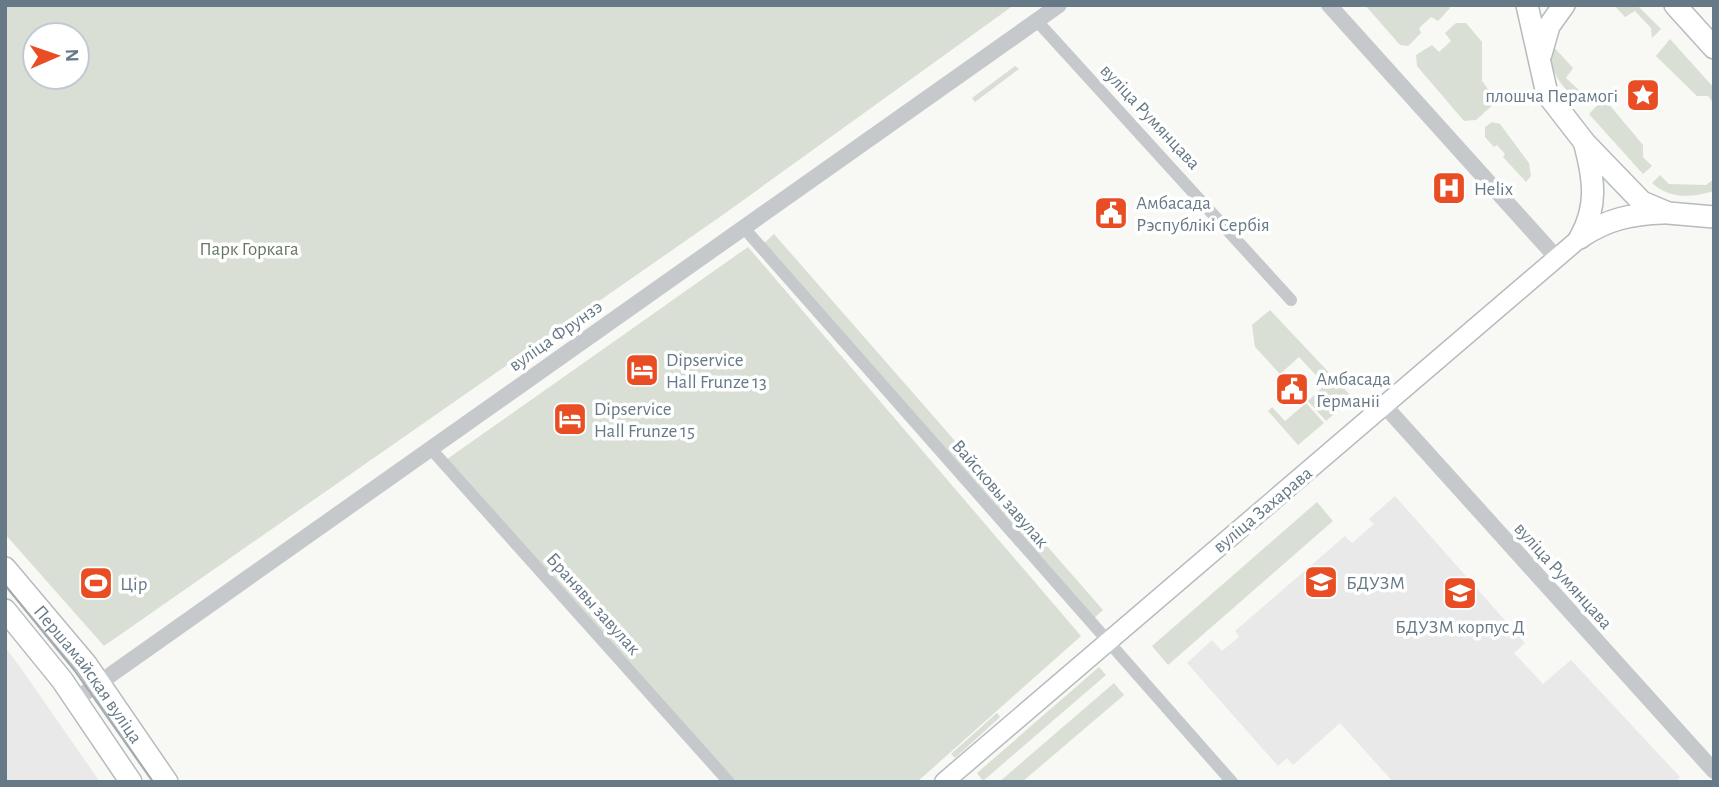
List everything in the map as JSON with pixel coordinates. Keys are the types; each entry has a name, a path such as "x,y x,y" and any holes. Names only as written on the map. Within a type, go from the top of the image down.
{"main road":[{"path":"1527,5 1547,94 1585,143 1642,202 1668,213"},
{"path":"1541,64 1545,36 1564,5"},
{"path":"1675,5 1713,47"},
{"path":"1580,237 1588,223 1594,198 1585,143"},
{"path":"1692,215 1714,210"},
{"path":"1580,237 1606,222 1625,216 1668,213 1714,217"},
{"name":"вуліца Захарава","path":"944,782 1580,237"},
{"name":"Першамайская вуліца","path":"5,568 99,683 167,782"},
{"name":"Першамайская вуліца","path":"5,610 75,700 131,782"}],"street":[{"name":"вуліца Фрунзэ","path":"75,700 1059,5"},
{"path":"1329,5 1556,257"},
{"name":"вуліца Румянцава","path":"1037,21 1292,300"},
{"name":"Вайсковы завулак","path":"744,228 1232,782"},
{"name":"вуліца Румянцава","path":"1384,405 1714,771"},
{"name":"Бранявы завулак","path":"431,449 729,782"}],"shaded area":[{"path":"1395,496 1525,643 1514,653 1543,684 1571,660 1680,777 1675,782 1393,782 1340,723 1293,765 1287,758 1278,766 1187,663 1212,640 1222,651 1239,637 1235,631 1345,536 1352,543 1374,524 1369,519"},
{"path":"5,647 20,667 100,782 5,782"}],"green space":[{"name":"Парк Горкага","path":"5,5 1014,5 724,214 104,646 5,534"},
{"path":"1365,5 1448,5 1450,8 1438,21 1431,17 1419,28 1421,33 1408,46 1400,45"},
{"path":"1614,5 1637,5 1661,29 1652,38 1651,28 1635,11 1625,17"},
{"path":"1456,23 1466,23 1482,42 1482,81 1497,101 1476,120 1464,121 1417,66 1416,55 1432,45 1439,52 1451,41 1445,33"},
{"path":"1670,39 1714,88 1714,104 1708,96 1697,96 1656,56"},
{"path":"1551,44 1573,68 1566,78 1582,93 1590,94 1580,104 1557,77 1552,63"},
{"path":"1015,66 1019,69 975,102 972,98"},
{"path":"1602,100 1607,102 1643,145 1643,157 1652,166 1643,174 1589,114"},
{"path":"1492,122 1500,124 1529,163 1531,176 1526,182 1503,157 1505,154 1497,145 1494,147 1485,137 1485,127"},
{"path":"1660,175 1669,184 1706,185 1714,179 1714,191 1689,196 1666,192 1652,183"},
{"path":"774,234 1103,610 1091,621 762,245"},
{"path":"748,247 1081,636 917,782 737,782 443,462"},
{"path":"1270,310 1353,398 1326,421 1308,401 1325,385 1299,357 1280,374 1255,347 1252,325"},
{"path":"1306,403 1324,423 1298,445 1268,411 1272,407 1285,421"},
{"path":"1317,502 1333,521 1168,665 1152,646"},
{"path":"1099,667 1106,675 983,781 977,773"},
{"path":"1114,683 1124,695 1022,782 999,782"},
{"path":"997,713 1000,717 955,758 951,754"}],"tram line":[{"path":"5,585 75,671 153,782"}],"place":[{"name":"плошча Перамогі","path":"1643,95"},
{"name":"Helix","path":"1449,188"},
{"name":"Амбасада Рэспублікі Сербія","path":"1111,213"},
{"name":"Dipservice Hall Frunze 13","path":"642,370"},
{"name":"Амбасада Германіі","path":"1292,389"},
{"name":"Dipservice Hall Frunze 15","path":"570,419"},
{"name":"БДУЗМ","path":"1321,582"},
{"name":"Цір","path":"96,583"},
{"name":"БДУЗМ корпус Д","path":"1460,593"}]}
